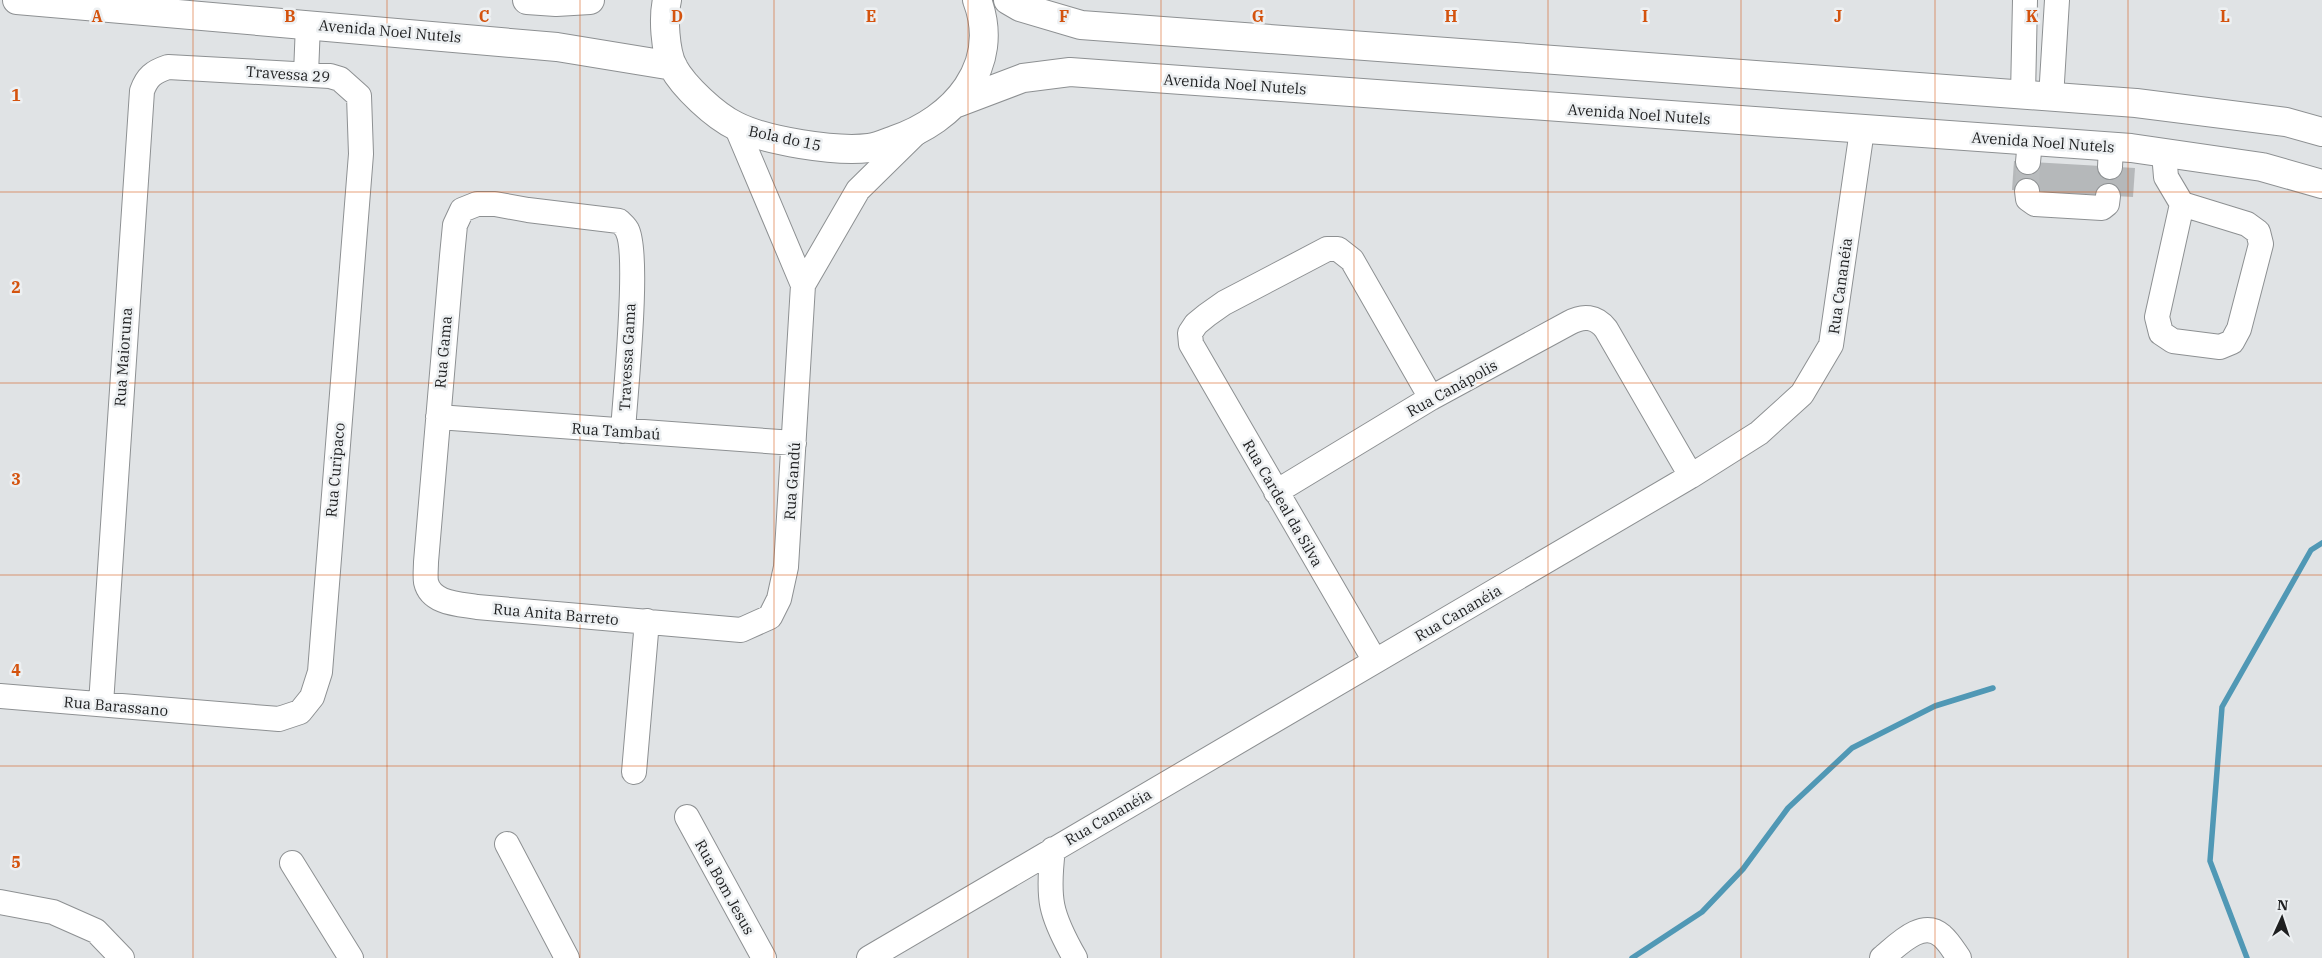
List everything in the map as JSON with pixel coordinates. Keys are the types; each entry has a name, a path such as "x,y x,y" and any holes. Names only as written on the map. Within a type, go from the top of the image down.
{"main road":[{"name":"Avenida Noel Nutels","path":"17,0 557,47 673,66"},
{"path":"527,0 556,2 590,0"},
{"name":"Bola do 15","path":"667,0 665,32 673,66 705,105 736,126 778,139 825,147 869,148 917,133 956,103 974,78 985,43 983,16 977,0"},
{"path":"1008,0 1020,7 1081,25 2154,105 2286,122 2322,132"},
{"name":"Avenida Noel Nutels","path":"956,103 1023,78 1070,72 1862,130 2029,151 2110,156 2164,153 2262,167 2322,184"}],"street":[{"path":"2023,95 2025,0"},
{"path":"2051,98 2057,0"},
{"path":"306,74 308,24"},
{"name":"Rua Maioruna","path":"101,704 142,91 146,80 154,71 168,67 212,69"},
{"name":"Travessa 29","path":"212,69 306,74 340,79 359,96 361,154"},
{"name":"Rua Gandú","path":"715,627 741,630 754,625 770,617 779,599 786,567 803,285 736,126"},
{"name":"Rua Cananéia","path":"869,958 1691,476 1759,433 1802,394 1831,346 1862,130"},
{"name":"Rua Gandú","path":"803,285 858,190 917,133"},
{"path":"2164,153 2166,177 2182,204 2247,224 2258,232 2262,244 2239,329 2232,342 2220,347 2173,341 2160,333 2157,317 2182,204"},
{"name":"Rua Curipaco","path":"232,716 279,719 300,712 312,697 320,672 361,154"},
{"path":"2027,191 2028,199 2035,204 2102,208 2107,204 2108,196"},
{"name":"Rua Gama","path":"426,562 455,225 462,210 477,204 495,204 619,221 627,229 631,248 632,283"},
{"name":"Rua Cardeal da Silva","path":"1375,661 1190,344 1190,333 1196,324 1224,304 1327,249 1338,249 1352,260 1431,398"},
{"name":"Travessa Gama","path":"623,431 632,283"},
{"name":"Rua Canápolis","path":"1276,492 1431,398 1577,319 1593,318 1600,322 1620,354 1691,476"},
{"name":"Rua Tambaú","path":"438,417 794,443"},
{"name":"Rua Anita Barreto","path":"426,562 426,584 434,596 449,603 514,611 715,627"},
{"path":"634,772 647,621"},
{"name":"Rua Barassano","path":"0,696 232,716"},
{"name":"Rua Bom Jesus","path":"687,817 764,958"},
{"path":"507,844 567,958"},
{"path":"1053,849 1050,876 1051,907 1060,933 1075,958"},
{"path":"292,863 351,958"},
{"path":"0,902 52,912 96,931 122,958"},
{"path":"1882,958 1913,933 1931,931 1942,935 1959,958"}],"building":[{"path":"2014,161 2135,168 2133,197 2012,190"}],"waterway":[{"path":"2247,958 2210,861 2222,707 2311,550 2322,543"},
{"path":"1632,958 1702,912 1743,869 1788,808 1852,748 1935,706 1993,688"}],"tunnel":[{"path":"2027,191 2028,162"}]}
